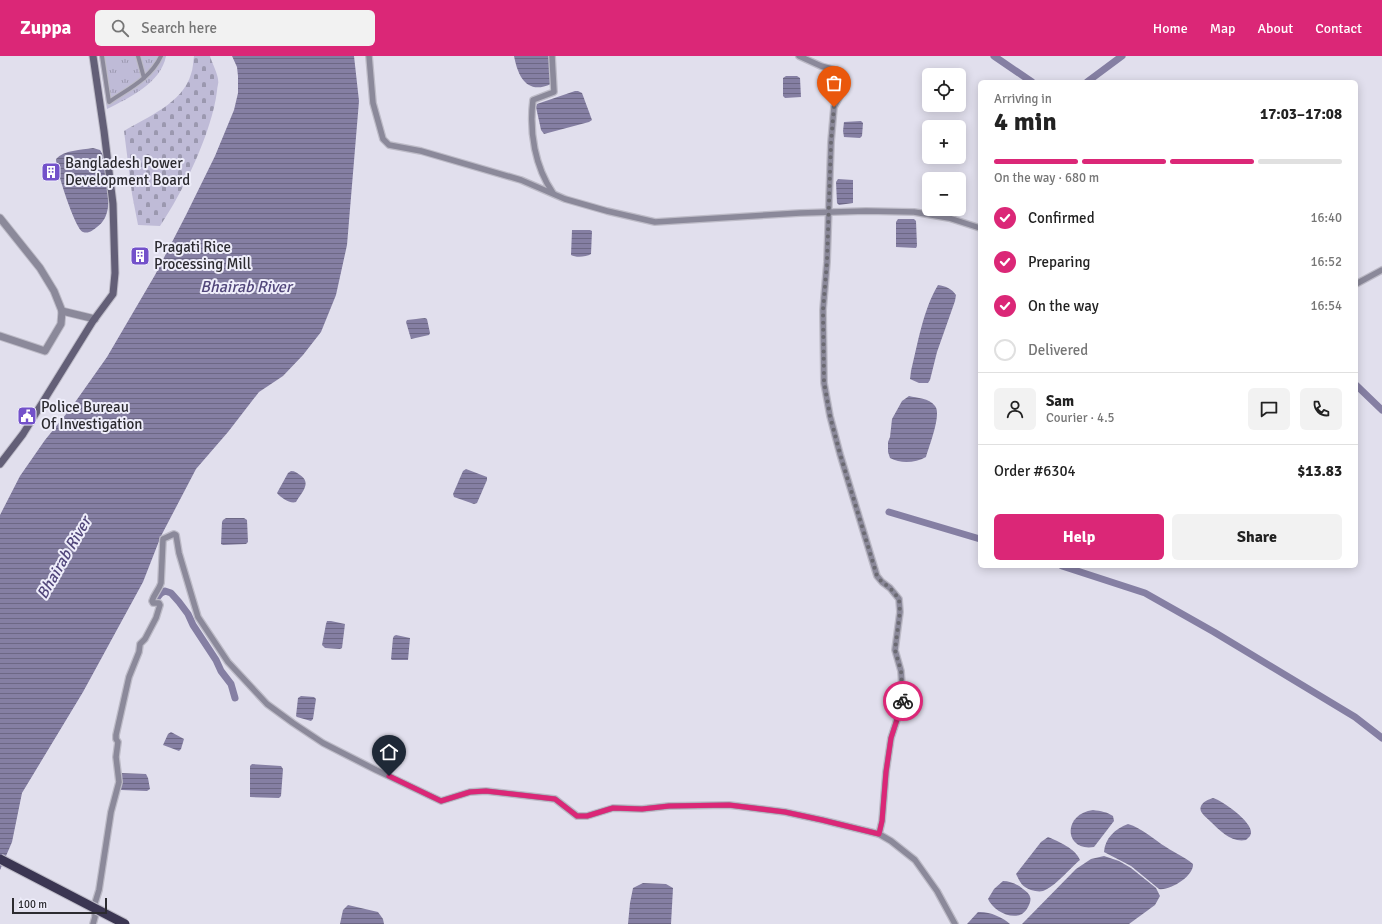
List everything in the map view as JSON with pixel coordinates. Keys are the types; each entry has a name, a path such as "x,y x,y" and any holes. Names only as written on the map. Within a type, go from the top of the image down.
{"highway":[{"path":"0,859 125,924"}],"main road":[{"path":"0,464 23,434 95,319 113,294 115,273 113,204 93,56"}],"street":[{"path":"102,56 109,102 144,78 155,67 161,56"},
{"path":"138,56 144,78"},
{"path":"369,56 373,103 383,139 389,145 421,152 521,180 565,199 607,211 654,222 800,213 866,211 914,212 950,218 978,227"},
{"path":"552,56 554,92 533,100 532,127 537,162 545,182 554,194"},
{"path":"799,56 821,66 839,71 841,94 834,107 831,142 827,262 823,310 824,382 827,402 842,461 877,576 896,593 899,599 900,612 895,650 901,671 903,701 891,738 886,772 882,821 879,834"},
{"path":"0,218 40,268 54,291 62,311 61,324 45,351 0,336"},
{"path":"1358,283 1382,270"},
{"path":"62,311 95,319"},
{"path":"93,924 96,917 95,903 99,890 111,812 119,782 116,757 118,742 116,735 130,677 140,644 156,618 160,605 159,603 153,603 152,601 161,583 163,539 174,534 178,542 179,553 198,617 228,662 267,704 293,723 324,743 376,770 441,801 470,792 486,791 555,799 577,816 587,816 613,808 642,809 669,806 729,805 785,812 879,834 891,841 915,860 934,886 955,924"}],"green space":[{"path":"99,56 166,56 163,66 151,82 134,95 107,109"},
{"path":"194,56 210,56 217,76 217,91 209,125 203,143 187,179 160,226 138,225 132,194 124,131 163,108 180,93 187,84 191,74"}],"water":[{"name":"Bhairab River","path":"232,56 354,56 359,101 347,245 336,295 321,332 303,355 283,376 259,392 228,432 196,469 161,536 143,582 83,692 22,793 12,842 0,870 0,515 20,476 107,357 155,275 186,215 215,156 234,110 238,93 238,76 237,67"},
{"path":"514,56 551,56 551,84 543,87 530,86 521,77"},
{"path":"786,76 797,76 800,78 801,97 785,98 783,96 783,78"},
{"path":"575,91 582,93 592,120 544,134 541,130 536,107 537,104"},
{"path":"861,121 863,123 862,136 860,138 844,137 844,122"},
{"path":"93,148 100,150 103,155 108,188 108,207 106,216 102,223 89,232 83,232 75,221 62,186 56,159 68,152"},
{"path":"838,179 853,180 853,203 839,205 837,203 836,182"},
{"path":"898,219 914,219 916,221 916,248 896,247 896,222"},
{"path":"572,230 592,231 591,254 581,257 571,255"},
{"path":"938,285 951,289 956,295 955,301 937,352 930,380 928,383 919,383 910,379 911,371 928,305"},
{"path":"427,319 430,333 429,335 411,339 406,322 407,320"},
{"path":"909,396 930,401 937,410 937,416 926,457 913,462 903,462 890,458 888,452 888,442 892,419 902,401"},
{"path":"466,469 487,477 477,503 474,504 454,497 453,494 463,471"},
{"path":"291,471 296,472 304,478 306,484 296,502 286,500 277,493 288,473"},
{"path":"226,518 244,518 247,520 248,542 246,544 221,544 222,522"},
{"path":"327,621 345,624 342,648 325,648 322,645"},
{"path":"396,635 410,638 408,660 391,659 393,638"},
{"path":"301,696 314,697 316,699 313,719 311,721 296,716 298,698"},
{"path":"171,732 184,739 179,751 163,745 168,734"},
{"path":"252,764 281,766 283,769 281,796 279,798 250,797 250,766"},
{"path":"120,773 146,774 150,789 147,791 121,790"},
{"path":"1213,798 1229,807 1246,822 1251,832 1246,840 1236,840 1227,836 1203,814 1201,805"},
{"path":"1093,810 1104,812 1113,816 1114,821 1094,847 1084,847 1077,844 1072,839 1072,825 1076,818 1083,813"},
{"path":"1128,824 1143,831 1193,864 1190,873 1186,878 1169,888 1159,889 1131,866 1104,852 1106,842 1115,831"},
{"path":"1048,837 1071,849 1080,860 1048,889 1036,891 1028,889 1023,886 1016,874 1041,842"},
{"path":"1104,856 1119,861 1131,868 1156,888 1160,896 1155,905 1129,924 1022,924 1076,869 1091,859"},
{"path":"1003,881 1016,884 1029,895 1030,904 1022,914 1017,916 1007,915 1002,913 990,903 988,899 994,889"},
{"path":"643,883 666,884 673,888 671,924 628,924 633,888"},
{"path":"348,905 378,912 383,919 384,924 340,924 343,910"},
{"path":"978,912 986,912 995,915 1010,924 967,924"}],"waterway":[{"path":"994,56 1029,80"},
{"path":"1090,80 1122,56"},
{"path":"1358,387 1382,410"},
{"path":"889,512 978,538"},
{"path":"1068,568 1145,593 1214,632 1355,717 1382,738"},
{"path":"156,599 165,591 171,593 179,602 188,614 221,671 231,684 235,698"}],"way so far":[{"path":"834,107 831,142 827,262 823,310 824,382 830,416 840,454 877,576 896,593 899,599 900,612 898,638 895,650 901,671 903,701"}],"place":[{"name":"Bangladesh Power Development Board","path":"51,172"},
{"name":"Pragati Rice Processing Mill","path":"140,256"},
{"name":"Police Bureau Of Investigation","path":"27,416"}],"route":[{"path":"389,776 441,801 470,792 486,791 555,799 570,809 577,816 587,816 613,808 642,809 669,806 729,805 785,812 879,834 882,821 886,772 891,738 903,701"}]}
